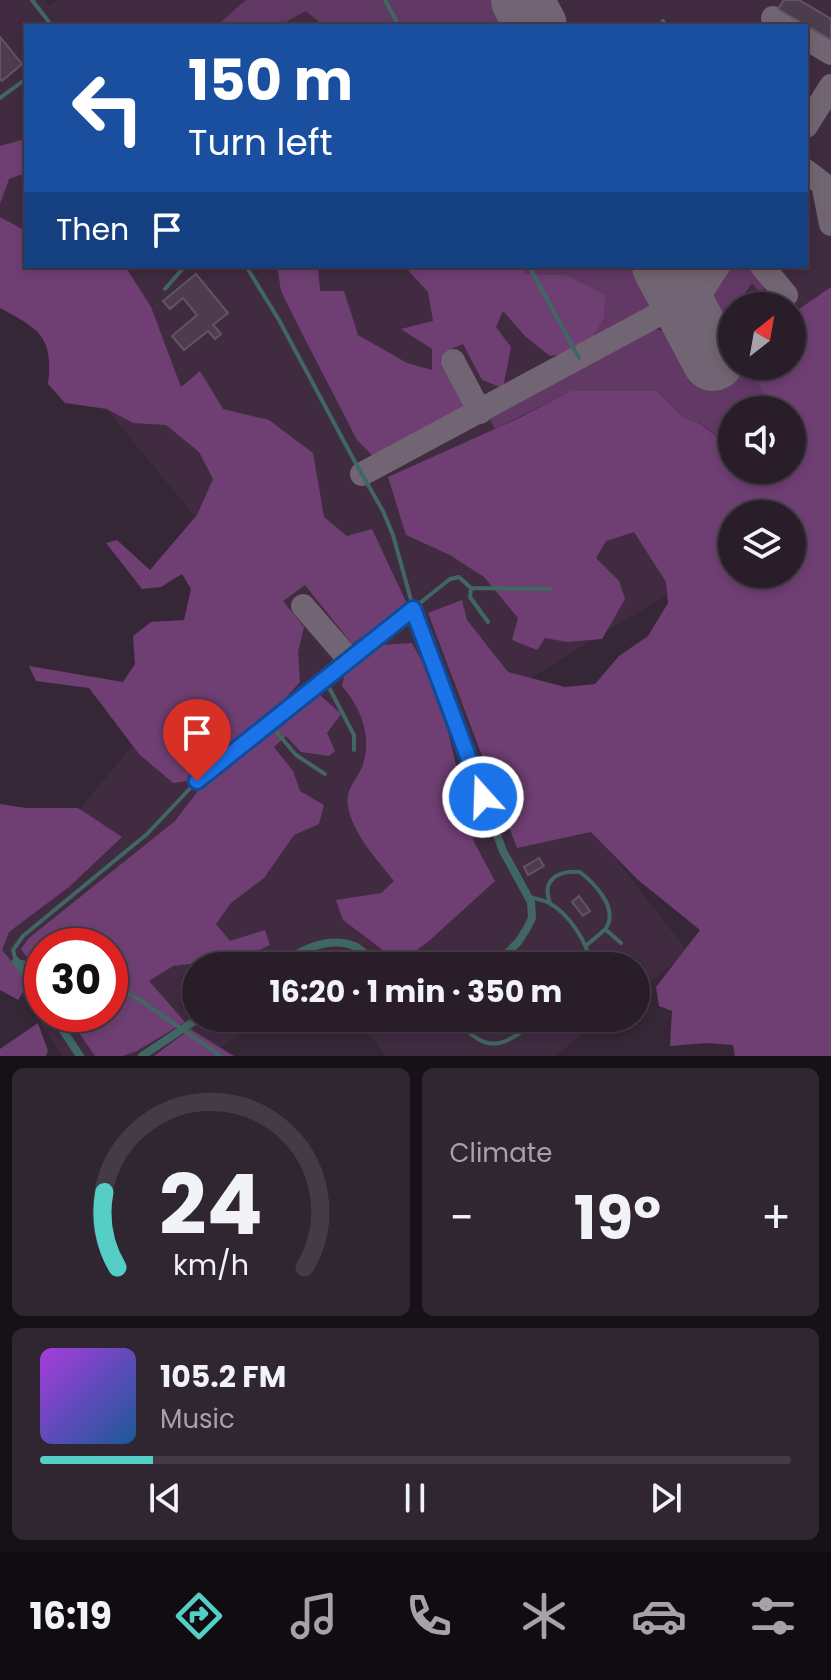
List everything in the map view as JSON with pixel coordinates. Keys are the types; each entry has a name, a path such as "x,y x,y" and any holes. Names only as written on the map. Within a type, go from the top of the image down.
{"street":[{"path":"413,609 503,851 528,897 532,918 519,941 508,952"},
{"path":"300,952 308,947 345,944 362,952"},
{"path":"16,961 24,973"},
{"path":"142,1056 182,1030"},
{"path":"64,1032 80,1056"}],"lane":[{"path":"32,0 50,24"},
{"path":"385,0 398,24"},
{"path":"0,98 24,80"},
{"path":"165,289 183,268"},
{"path":"247,268 383,511 393,535 413,609"},
{"path":"530,268 579,358"},
{"path":"24,963 16,961 13,950 23,936 147,834 197,781 450,579 459,577 471,588 550,589"},
{"path":"471,588 470,597 488,622"},
{"path":"324,678 354,735 354,750"},
{"path":"269,723 296,755 325,774"},
{"path":"586,946 605,929 609,912 606,903 592,881 580,872 561,873 554,877 546,892 550,903 572,925 587,952"},
{"path":"528,897 550,903"},
{"path":"605,929 621,943"},
{"path":"128,994 182,1030"},
{"path":"185,1032 221,1056"},
{"path":"464,1032 479,1046 487,1048 509,1042 522,1032"}],"shaded area":[{"path":"0,0 45,0 50,6 58,0 831,0 831,457 802,500 718,500 718,564 511,690 571,801 688,952 650,982 650,952 182,952 182,1032 244,1032 208,1056 62,1056 46,1032 128,1032 128,928 24,928 24,998 0,967 0,906 258,593 0,280"},
{"path":"246,0 498,0 511,24 322,24 306,11 284,23 218,24"},
{"path":"24,139 24,174 9,179 0,204 0,146"},
{"path":"0,217 24,230 24,268 126,268 151,307 181,387 200,371 223,409 269,420 313,453 324,517 347,536 372,529 408,606 352,644 305,585 283,601 304,627 298,652 300,682 282,702 187,781 173,783 139,754 89,688 36,681 29,666 123,682 135,664 133,636 151,622 184,620 191,589 182,574 161,587 142,589 106,543 117,540 150,570 197,515 213,479 199,452 166,425 133,423 107,409 65,403 48,384 48,354 40,336 33,328 0,308"},
{"path":"277,268 318,268 320,291 344,291 358,335 407,363 432,370 432,349 401,329 433,321 428,292 406,268 522,268 526,274 565,275 605,295 604,318 586,350 550,356 526,337 503,311 496,327 511,347 503,388 482,380 463,344 446,351 440,360 467,404 455,411 453,419 399,452 374,457 357,440 281,291"},
{"path":"522,268 640,268 651,289 648,310 594,336 604,318 565,275 525,274"},
{"path":"723,268 757,268 770,285 759,292 752,283 746,292 718,292 718,323 705,298"},
{"path":"831,287 831,1056 735,1056 733,1045 707,1043 670,1046 672,1011 659,1006 656,987 700,930 637,879 591,832 517,848 428,613 462,600 467,620 508,672 565,687 595,684 619,656 648,636 668,603 666,582 634,532 606,541 596,558 619,581 625,599 602,639 567,642 545,638 537,650 512,640 518,618 484,577 450,555 406,535 388,477 571,391 657,391 684,418 699,423 718,437 718,484 806,484 806,396 765,396 759,380 806,380 806,304"},
{"path":"654,329 673,333 697,374 718,363 718,380 759,380 765,396 718,396 718,437 700,423 684,418 657,391 571,391 495,429 489,418"},
{"path":"412,643 439,693 474,842 495,881 414,952 384,951 343,920 336,900 381,893 394,881 366,846 348,806 348,794 365,756 366,734 360,713 342,686 345,673 380,645"},
{"path":"320,695 341,714 327,733 335,751 329,756 301,752 286,736 274,747 293,771 300,791 324,805 319,824 294,835 264,878 231,903 216,924 230,941 265,930 270,945 255,952 182,952 182,965 173,966 149,981 182,1019 182,1024 137,1051 123,1056 95,1056 78,1032 128,1032 128,928 41,928 175,821 204,783"},
{"path":"0,804 26,808 78,808 122,837 69,887 9,932 2,950 24,976 24,990 18,1000 0,990"},
{"path":"25,1032 41,1032 48,1051 46,1056 0,1056 0,1049"},
{"path":"186,1032 195,1032 234,1056 154,1056"},
{"path":"368,1032 586,1032 555,1056 386,1056"}],"building":[{"path":"784,0 799,0 831,19 831,40 808,24 778,9"},
{"path":"0,37 22,64 2,81 0,79"},
{"path":"196,274 228,313 213,325 221,334 215,339 208,331 184,350 172,336 197,315 183,298 170,309 163,301"},
{"path":"539,858 544,866 528,875 524,867"},
{"path":"579,896 590,911 583,916 572,902"}],"taxiway":[{"path":"773,18 784,24"},
{"path":"808,39 831,53"},
{"path":"808,123 831,86"},
{"path":"808,173 823,184 831,224"},
{"path":"362,474 702,291 717,268"},
{"path":"764,268 784,292"},
{"path":"453,361 480,412"},
{"path":"303,606 348,658"}],"runway":[{"path":"522,0 535,24"},
{"path":"664,268 713,360"}],"route":[{"path":"197,781 413,609 483,797"}]}
